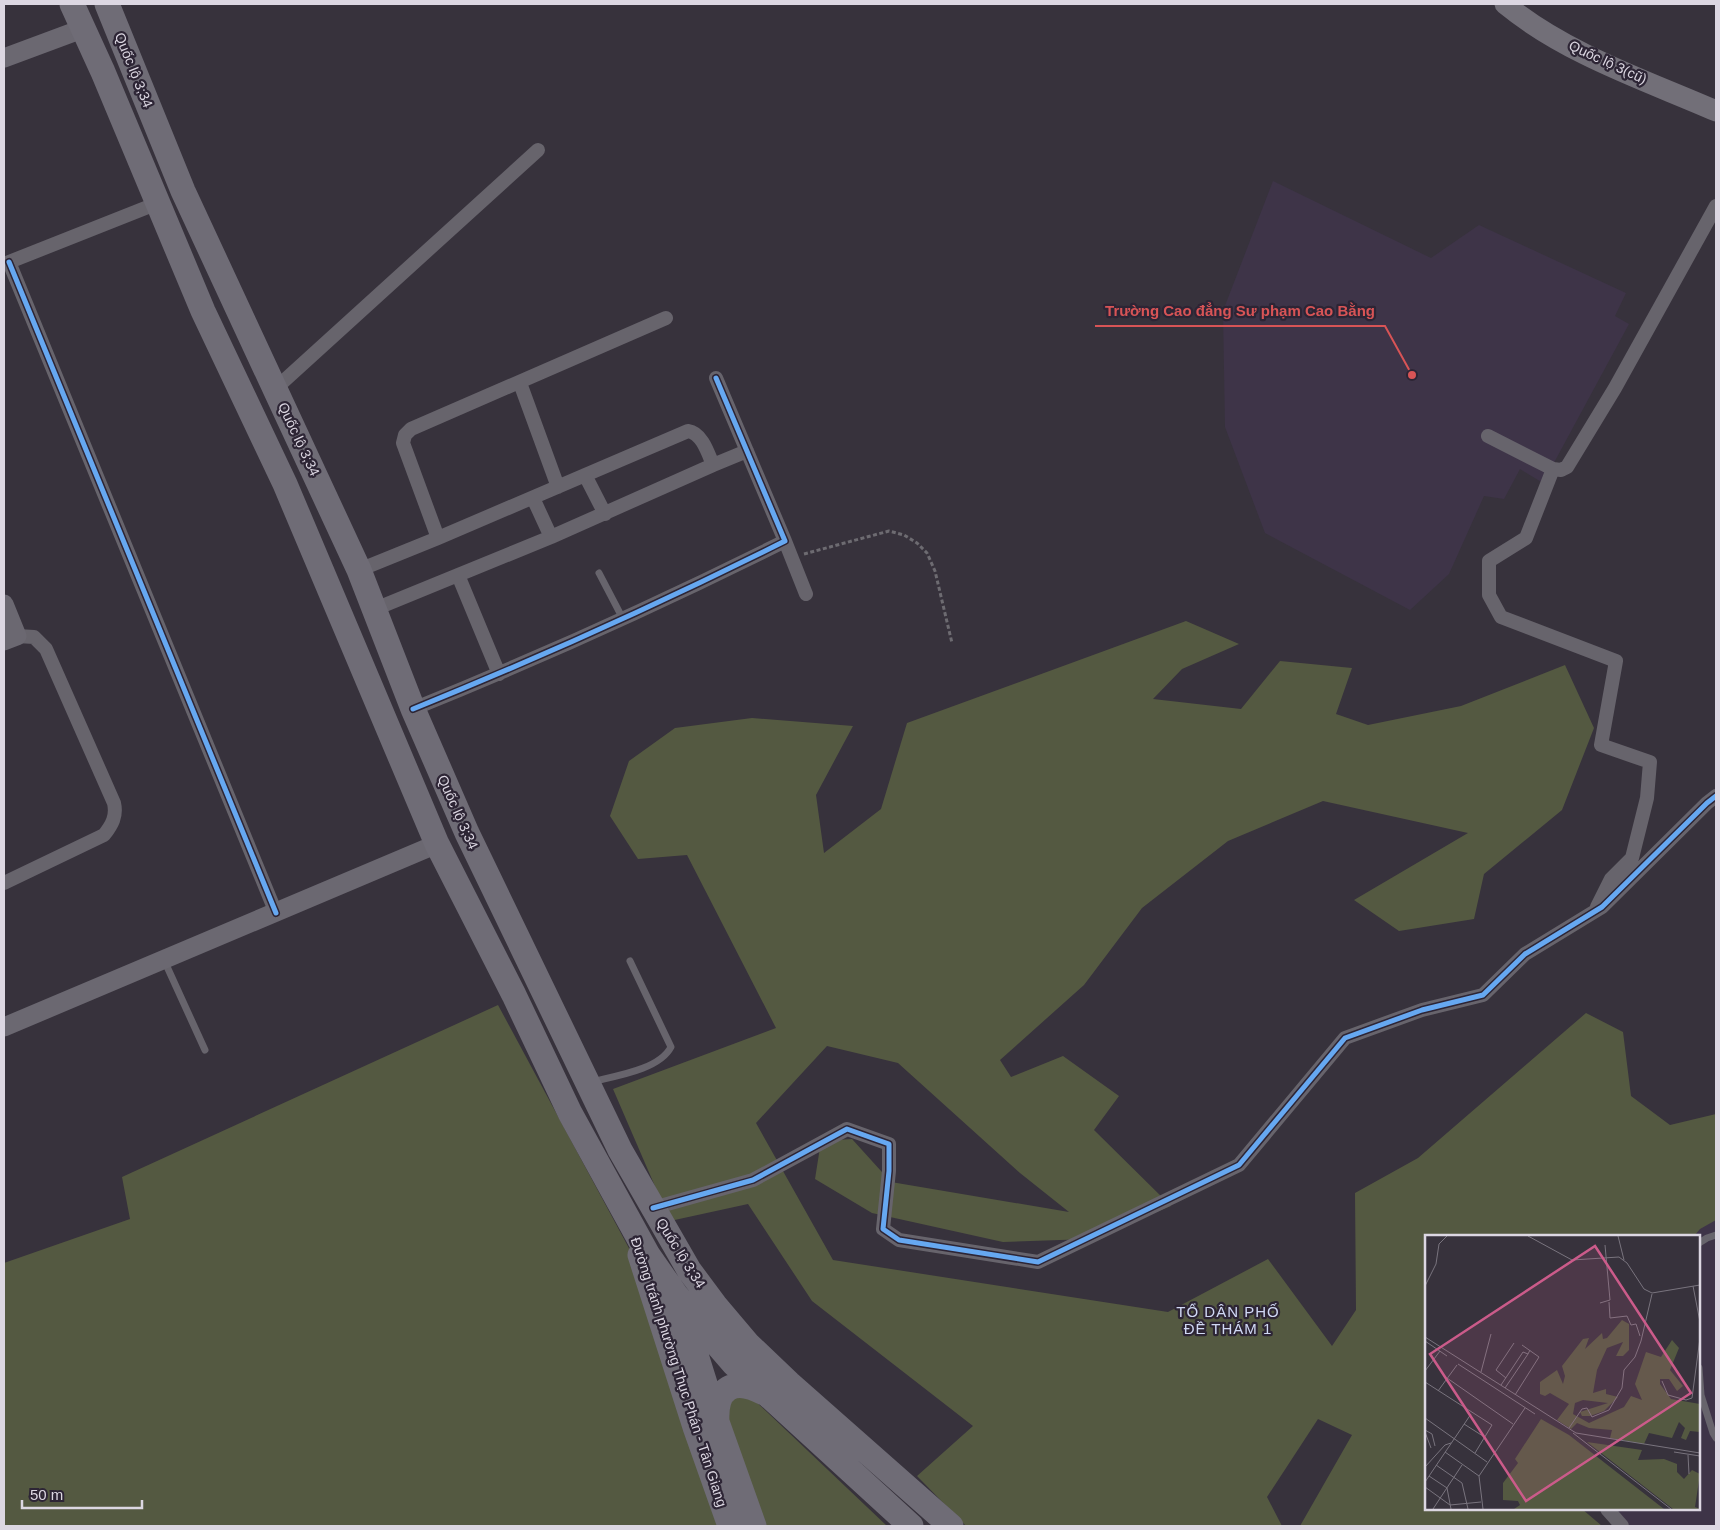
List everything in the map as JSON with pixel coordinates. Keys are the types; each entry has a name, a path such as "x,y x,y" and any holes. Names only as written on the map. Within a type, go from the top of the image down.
{"highway":[{"name":"Quốc lộ 3;34","path":"72,4 103,72 203,311 285,484 437,844 514,995 570,1113 648,1255 678,1298 734,1364 911,1526"},
{"name":"Quốc lộ 3;34","path":"107,4 183,192 359,570 413,709 467,833 620,1150 689,1270 748,1344 789,1383 951,1526"},
{"path":"82,29 124,46"},
{"path":"246,402 275,388"},
{"path":"437,844 467,833"},
{"name":"Đường tránh phường Thục Phán - Tân Giang","path":"653,1208 678,1298 730,1526"},
{"name":"Đường tránh phường Thục Phán - Tân Giang","path":"628,1217 706,1425 754,1526"},
{"path":"706,1425 716,1410 721,1394 727,1388 736,1385 748,1386 770,1396"}],"main road":[{"name":"Quốc lộ 3(cũ)","path":"1505,4 1548,34 1582,53 1716,110"}],"street":[{"path":"4,58 82,29"},
{"path":"275,388 538,150"},
{"path":"158,203 6,263 276,913"},
{"path":"1488,436 1553,468 1563,469 1571,462 1615,388 1716,206"},
{"path":"438,538 404,443 405,435 411,429 666,318"},
{"path":"716,378 806,594"},
{"path":"520,383 558,487"},
{"path":"359,570 688,431 698,436 713,465"},
{"path":"375,609 551,537 747,451"},
{"path":"1553,468 1526,538 1489,560 1489,595 1501,618 1616,661 1601,745 1650,762 1647,798 1632,858 1611,879 1594,912"},
{"path":"586,475 605,514"},
{"path":"533,498 551,537"},
{"path":"413,709 500,674 623,619 785,541"},
{"path":"458,574 500,674"},
{"path":"4,604 10,638 34,638 46,649 116,811 110,827 104,835 4,881"},
{"path":"653,1208 753,1180 847,1130 889,1144 889,1171 883,1229 899,1240 1038,1262 1240,1165 1345,1038 1422,1010 1483,995 1525,954 1602,908 1716,796"},
{"path":"4,1027 437,844"},
{"path":"1608,1510 1622,1526"}],"lane":[{"path":"599,573 623,619"},
{"path":"164,960 205,1050"},
{"path":"588,1083 644,1068 667,1055 671,1047 630,961"},
{"path":"1700,1242 1716,1235"},
{"path":"1700,1382 1701,1396 1716,1438"}],"path":[{"path":"792,558 889,531 904,534 917,543 926,553 935,571 952,643"}],"shaded area":[{"path":"1273,181 1431,258 1479,225 1626,293 1615,316 1629,324 1543,483 1520,469 1504,499 1484,496 1449,574 1410,610 1265,533 1225,427 1223,311"},
{"path":"1716,1146 1716,1526 1618,1526 1602,1510 1700,1510 1700,1235 1657,1235"}],"green space":[{"path":"1186,621 1239,644 1182,669 1153,699 1241,709 1280,661 1352,668 1336,714 1368,725 1461,706 1565,665 1594,728 1562,810 1484,874 1474,919 1399,931 1354,900 1468,833 1323,801 1228,841 1142,908 1084,985 1000,1060 1011,1077 1063,1056 1119,1096 1094,1130 1171,1206 1090,1239 1003,1242 872,1213 815,1179 821,1141 852,1139 891,1182 1069,1212 1020,1173 898,1063 827,1046 756,1123 833,1260 1168,1312 1268,1259 1332,1346 1356,1310 1355,1193 1418,1158 1586,1013 1623,1032 1631,1096 1670,1125 1716,1114 1716,1220 1700,1229 1695,1235 1425,1235 1425,1510 1583,1510 1602,1526 1300,1526 1352,1435 1318,1419 1267,1497 1282,1526 966,1526 917,1476 973,1426 812,1301 748,1204 670,1221 613,1089 776,1028 687,855 638,859 610,816 629,761 675,728 752,718 853,726 816,795 824,853 881,809 907,723"},
{"path":"498,1005 631,1252 724,1526 4,1526 4,1263 130,1219 122,1177"},
{"path":"732,1394 749,1395 887,1526 759,1526 723,1405"}],"cycle path":[{"path":"9,262 276,913"},
{"path":"413,709 600,629 785,541 716,378"},
{"path":"653,1208 753,1180 847,1129 889,1144 889,1171 883,1229 899,1240 1038,1262 1239,1165 1345,1038 1422,1010 1483,995 1525,954 1602,907 1716,796"}],"place":[{"name":"Trường Cao đẳng Sư phạm Cao Bằng","path":"1412,375"}],"district":[{"name":"TỔ DÂN PHỐ ĐỀ THÁM 1","path":"1228,1320"}]}
